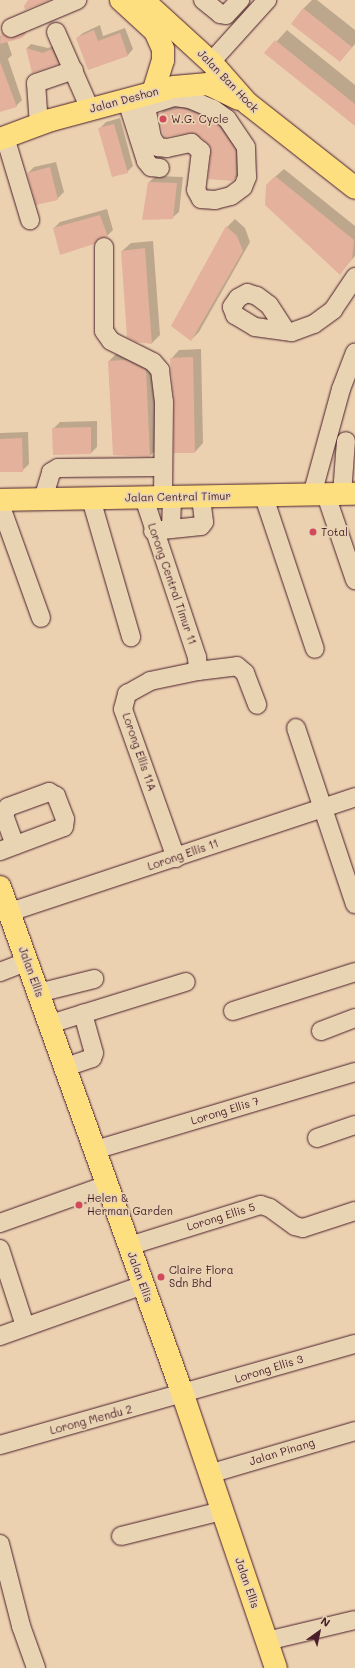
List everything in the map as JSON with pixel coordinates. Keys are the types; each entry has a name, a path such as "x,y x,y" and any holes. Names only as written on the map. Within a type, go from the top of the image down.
{"main road":[{"path":"120,0 155,31 162,49 163,60 143,99"},
{"name":"Jalan Ban Hock","path":"143,0 211,62 247,103 355,188"},
{"name":"Jalan Deshon","path":"3,138 90,109 143,99 174,87 208,84 247,103"},
{"name":"Jalan Central Timur","path":"0,500 334,495"},
{"name":"Jalan Ellis","path":"0,887 183,1395 276,1668"}],"street":[{"path":"11,28 77,0"},
{"path":"203,0 226,15 240,0"},
{"path":"211,62 267,0"},
{"path":"56,32 90,109"},
{"path":"39,125 36,83 74,70"},
{"path":"174,97 190,99 213,109 227,119 239,133 246,147 247,177 243,187 232,196 215,200 201,199 196,190 201,151 190,144 167,148 158,147 152,138 143,99 174,97"},
{"path":"143,99 146,161 151,167 160,168"},
{"path":"3,138 30,220"},
{"path":"104,247 104,331 111,341 153,362 160,370 164,402 163,467 159,497 171,528"},
{"path":"286,331 292,332 314,324 333,310 355,277"},
{"path":"353,364 348,393 328,436 334,495 355,580"},
{"path":"328,436 350,442 334,495"},
{"path":"43,499 51,472 58,468 163,467"},
{"path":"153,531 201,526 204,522 201,496"},
{"name":"Lorong Central Timur 11","path":"159,497 153,531 197,658 198,671"},
{"path":"264,497 315,649"},
{"path":"91,499 131,637"},
{"path":"0,504 41,618"},
{"name":"Lorong Ellis 11A","path":"176,858 123,709 127,694 136,687 150,681 198,671 237,666 245,673 257,705"},
{"path":"296,728 355,904"},
{"name":"Lorong Ellis 11","path":"10,912 176,858 355,797"},
{"path":"0,972 26,962"},
{"path":"233,1011 355,972"},
{"path":"38,993 94,979"},
{"path":"50,1024 186,982"},
{"path":"66,1067 92,1058 94,1053 83,1014"},
{"path":"321,1031 355,1018"},
{"name":"Lorong Ellis 7","path":"95,1150 355,1072"},
{"path":"317,1138 355,1125"},
{"path":"0,1223 107,1185"},
{"name":"Lorong Ellis 5","path":"129,1246 261,1205 270,1208 295,1226 303,1228 355,1211"},
{"path":"0,1250 26,1326"},
{"path":"0,1336 143,1285"},
{"name":"Lorong Ellis 3","path":"183,1395 355,1344"},
{"name":"Lorong Mendu 2","path":"0,1445 183,1395"},
{"name":"Jalan Pinang","path":"209,1474 355,1431"},
{"path":"121,1536 222,1512"},
{"path":"0,1544 21,1626 36,1668"},
{"path":"267,1641 355,1620"}],"building":[{"path":"28,0 50,0 25,10 24,6"},
{"path":"303,8 352,47 340,62 291,24"},
{"path":"94,30 98,41 120,33 128,56 88,70 76,38"},
{"path":"1,32 10,38 27,33 22,38 0,44"},
{"path":"275,40 355,104 355,126 264,53"},
{"path":"26,48 43,53 52,49 59,64 32,73"},
{"path":"0,62 17,107 0,112"},
{"path":"181,108 208,118 219,126 236,150 236,175 233,181 208,179 211,147 198,135 189,133 164,137 158,114"},
{"path":"114,124 128,173 112,177 98,128"},
{"path":"50,167 58,200 36,205 27,173"},
{"path":"275,176 354,240 352,259 340,275 265,205 266,185"},
{"path":"148,182 177,183 173,219 142,220"},
{"path":"100,215 108,237 99,238 94,244 60,255 53,228"},
{"path":"226,226 237,236 243,251 191,341 171,326"},
{"path":"145,248 152,344 136,342 127,337 121,251"},
{"path":"193,357 195,453 174,453 174,402 170,358"},
{"path":"126,360 146,370 150,457 113,455 108,361"},
{"path":"91,427 91,454 53,455 52,428"},
{"path":"22,438 23,472 0,472 0,439"}],"place":[{"name":"W.G. Cycle","path":"163,119"},
{"name":"Total","path":"313,532"},
{"name":"Helen & Herman Garden","path":"79,1205"},
{"name":"Claire Flora Sdn Bhd","path":"161,1277"}]}
